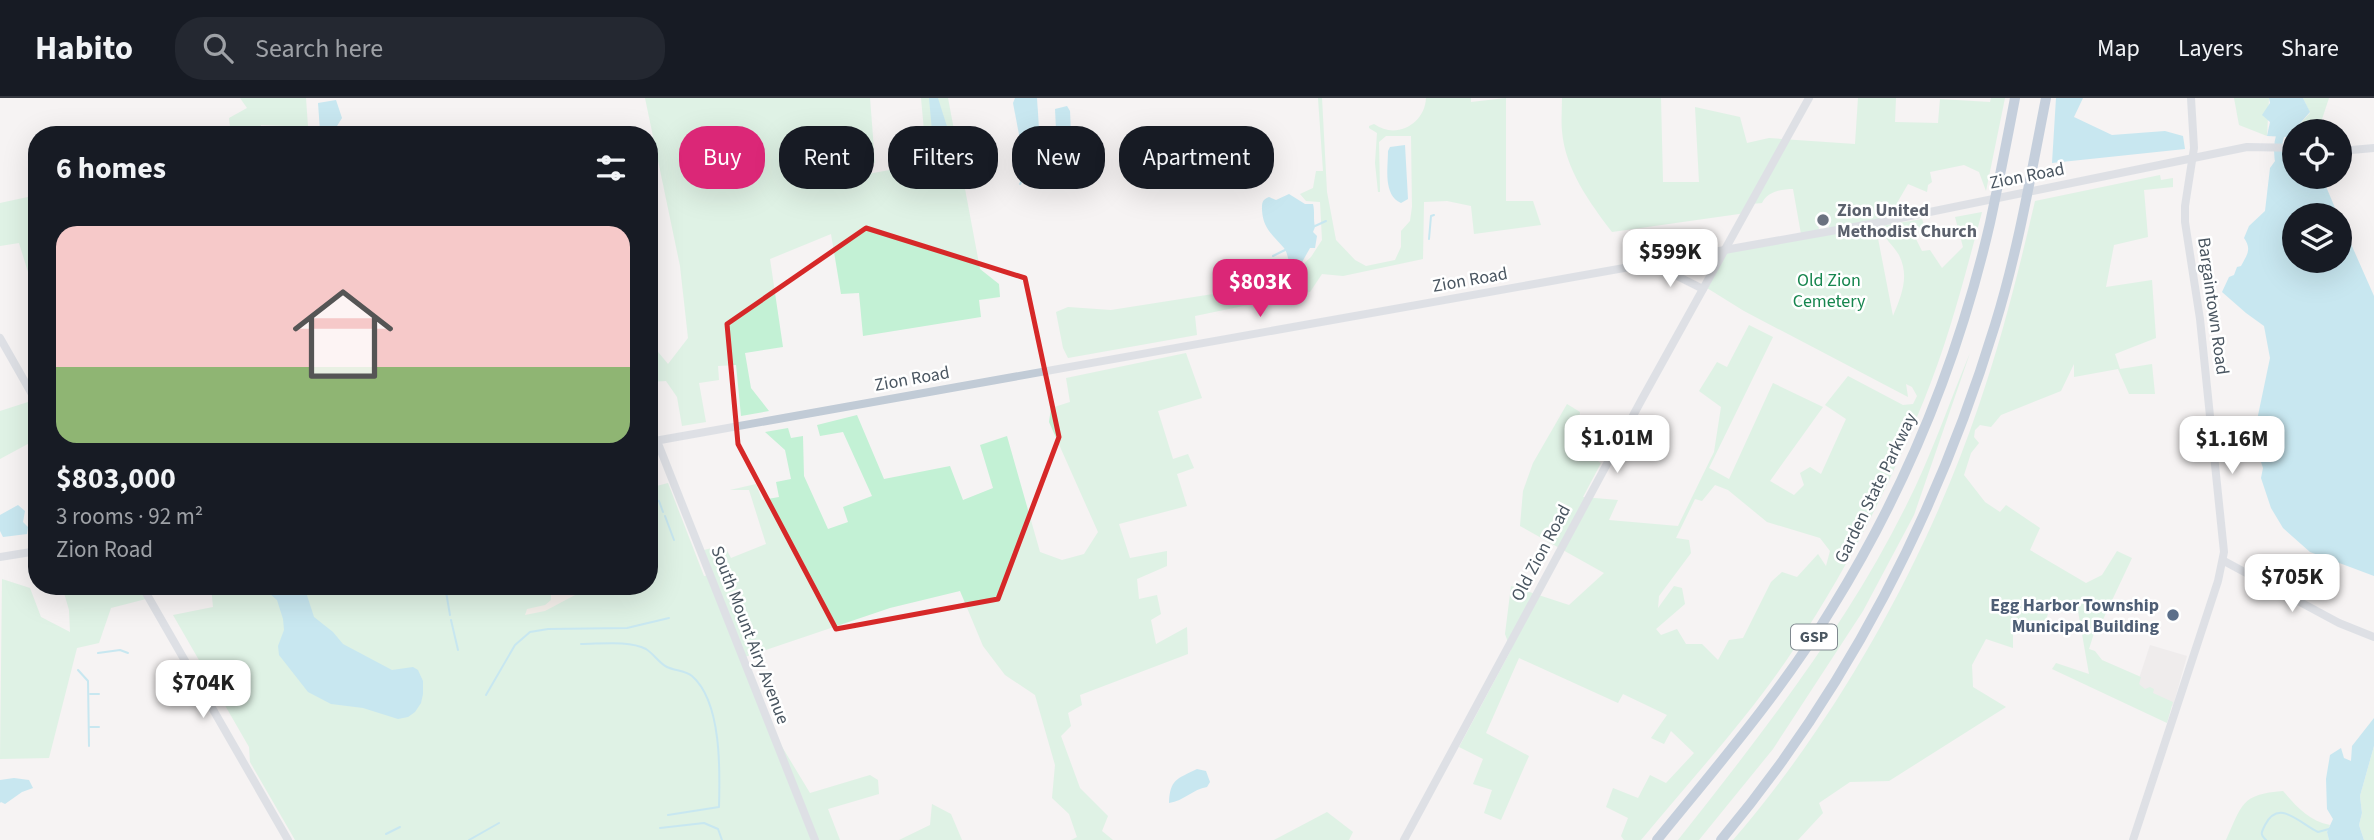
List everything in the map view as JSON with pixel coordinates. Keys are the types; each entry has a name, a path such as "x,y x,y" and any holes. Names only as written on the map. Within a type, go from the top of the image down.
{"highway":[{"name":"Garden State Parkway","path":"1657,840 1785,679 1833,608 1866,550 1912,457 1941,385 1970,295 1990,224 2015,98"},
{"name":"GSP","path":"1721,840 1770,778 1825,697 1872,618 1909,547 1945,465 1995,324 2023,211 2046,98"}],"street":[{"name":"Old Zion Road","path":"1404,840 1809,98"},
{"name":"Bargaintown Road","path":"2133,840 2224,561 2224,537 2200,319 2185,213 2194,158 2191,98"},
{"name":"Zion Road","path":"658,440 1969,205 2247,147 2282,146"},
{"path":"2352,150 2374,148"},
{"path":"1651,263 1703,289"},
{"path":"0,338 28,387"},
{"name":"South Mount Airy Avenue","path":"658,453 815,840"},
{"path":"0,557 28,552"},
{"path":"2224,561 2339,623 2374,637"},
{"path":"147,595 288,840"}],"highlighted area":[{"path":"866,228 1025,278 1059,437 998,599 836,629 738,444 727,324"}],"shaded area":[{"path":"2150,645 2187,656 2173,706 2134,694"}],"green space":[{"path":"240,98 306,98 308,126 230,126 229,118 247,108"},
{"path":"645,98 870,98 872,126 779,126 779,189 874,189 874,173 888,170 888,189 965,189 980,269 999,284 1000,297 979,300 981,317 863,336 859,293 841,294 831,234 770,259 783,347 745,353 751,388 769,411 741,416 736,365 718,366 719,380 699,383 706,422 682,426 677,397 666,381 658,381 658,352 668,364 688,338 680,266 658,160 658,126 651,126"},
{"path":"921,98 948,98 953,126 924,126"},
{"path":"1318,98 1322,98 1327,192 1336,240 1355,260 1366,266 1395,260 1401,247 1401,231 1410,221 1412,207 1411,136 1386,136 1379,142 1378,192 1375,163 1377,133 1369,126 1374,124 1391,130 1408,127 1421,115 1426,98 1471,98 1471,102 1506,98 1506,201 1533,201 1541,225 1474,234 1471,206 1447,201 1424,202 1423,259 1343,276 1322,274 1310,292 1195,316 1197,335 1068,358 1063,348 1056,312 1068,307 1111,310 1283,283 1311,257 1322,240 1320,202 1306,201 1300,194 1313,188 1316,171 1323,171"},
{"path":"1562,98 1661,98 1663,182 1699,182 1695,107 1740,117 1747,143 1769,138 1855,144 1858,98 1896,98 1895,122 1938,123 1940,99 1990,102 1991,98 2005,98 1986,191 1979,172 1964,165 1930,172 1932,182 1928,185 1927,192 1908,184 1897,203 1898,216 1829,228 1826,217 1817,215 1819,230 1801,234 1793,189 1779,191 1771,194 1762,203 1751,204 1746,213 1612,232 1587,197 1568,159 1562,131"},
{"path":"2234,98 2269,98 2267,136 2239,125"},
{"path":"2303,98 2329,98 2322,119 2304,119 2310,113"},
{"path":"2160,175 2161,180 2173,178 2173,187 2144,190 2148,237 2114,245 2106,287 2152,280 2156,338 2115,354 2120,369 2152,364 2155,394 2129,394 2118,369 2074,377 2074,364 2061,391 2001,415 1991,427 1980,425 1975,430 1974,437 1979,443 1971,453 1964,475 1985,502 2000,512 2006,505 2040,528 2030,550 2086,583 2102,575 2117,551 2132,558 2098,630 2095,630 2089,649 2095,651 2102,660 2141,677 2139,684 2145,689 2150,687 2154,689 2153,693 2173,702 2167,723 2052,669 2056,663 2089,674 2078,611 2051,604 2045,623 2013,632 2013,648 1986,639 1972,665 1973,687 2006,707 1889,781 1850,782 1819,803 1823,813 1798,840 1733,840 1809,742 1844,689 1906,578 1934,521 1987,380 2010,304 2035,201"},
{"path":"28,197 28,272 19,243 0,246 0,203"},
{"name":"Old Zion Cemetery","path":"1982,212 1949,330 1910,432 1865,528 1831,589 1794,649 1740,723 1641,840 1624,840 1621,836 1628,818 1606,807 1613,788 1638,798 1650,775 1666,783 1694,753 1671,731 1664,744 1651,738 1667,715 1623,694 1618,703 1519,658 1486,733 1529,756 1501,820 1484,813 1492,790 1473,784 1483,759 1459,747 1511,650 1505,634 1511,586 1569,605 1604,573 1520,526 1523,491 1533,463 1567,404 1580,412 1575,446 1601,463 1583,497 1618,500 1609,520 1678,526 1714,452 1721,407 1699,391 1717,362 1727,367 1749,325 1773,337 1709,468 1729,479 1773,383 1823,407 1770,481 1794,495 1804,485 1800,473 1810,467 1821,474 1846,419 1825,405 1848,376 1903,405 1913,404 1917,396 1912,387 1906,384 1908,397 1744,311 1707,288 1725,250 1875,223 1893,316 1903,286 1904,271 1899,255 1880,226 1922,219 1926,230 1913,233 1922,251 1930,250 1942,268 1963,247 1955,217","holes":["1715,485 1728,490 1767,522 1820,538 1830,551 1826,566 1818,554 1797,577 1782,572 1771,582 1743,638 1729,640 1718,660 1702,644 1686,644 1677,629 1661,635 1656,629 1685,604 1682,588 1674,586 1658,608 1659,596 1691,553 1689,540 1676,538 1695,499 1702,501"]},
{"path":"1186,353 1202,398 1158,411 1173,459 1188,454 1194,468 1177,474 1187,506 1119,524 1130,558 1167,551 1167,566 1137,579 1139,599 1157,595 1161,614 1151,620 1156,644 1187,627 1188,654 1080,695 1082,705 1068,713 1071,726 1061,736 1080,788 1108,816 1102,831 1113,840 1071,840 1077,837 1069,814 1052,798 1055,765 1035,695 1005,675 983,646 960,591 890,608 742,658 767,722 810,793 870,775 878,780 879,794 828,809 840,840 295,840 250,762 249,747 173,615 213,607 212,595 658,595 658,486 668,483 704,576 709,575 700,551 724,545 731,558 766,544 749,490 730,490 756,484 762,500 779,497 776,482 791,479 785,450 765,432 788,428 791,438 803,436 804,476 828,529 848,522 843,507 872,496 843,432 820,436 817,425 857,415 884,479 950,466 963,500 993,488 980,445 1007,436 1040,552 1062,560 1084,554 1098,532 1049,422 1051,408 1070,402 1066,378"},
{"path":"1970,353 1914,515 1863,611 1773,749 1699,840 1678,840 1801,679 1857,594 1915,487"},
{"path":"28,402 28,444 0,459 0,411"},
{"path":"2,579 28,587 28,595 33,595 41,617 70,632 69,610 65,595 144,595 146,599 111,608 99,643 77,648 49,758 0,759"},
{"path":"2374,746 2374,840 2364,840 2359,825 2362,813 2360,796"},
{"path":"2283,791 2310,817 2330,825 2327,832 2329,840 2226,840 2245,804 2259,795"},
{"path":"932,804 951,814 962,840 899,840 930,825"},
{"path":"1327,812 1353,832 1349,840 1274,840"}],"sand":[{"path":"551,595 575,595 545,611 525,615 527,609 545,605 551,600"}],"water":[{"path":"929,98 938,98 947,126 932,126"},
{"path":"1015,98 1037,98 1039,126 1017,126 1013,103"},
{"path":"2056,98 2083,98 2074,117 2112,135 2165,131 2183,136 2185,149 2052,163"},
{"path":"2269,98 2303,98 2310,112 2304,119 2282,119 2282,137 2267,136 2270,122 2262,115 2270,103"},
{"path":"336,100 342,118 337,126 320,126 318,103"},
{"path":"1067,106 1071,126 1056,126 1055,109"},
{"path":"1405,145 1408,199 1401,203 1391,194 1389,188 1388,151 1390,147"},
{"path":"2278,157 2282,158 2282,189 2327,189 2333,203 2282,203 2282,273 2352,273 2352,246 2374,296 2374,576 2310,552 2283,528 2271,508 2261,478 2263,468 2258,453 2256,425 2270,358 2264,326 2222,292 2229,277 2234,275 2247,255 2248,245 2244,238 2249,226 2265,211 2270,168"},
{"path":"1289,194 1305,204 1313,204 1313,232 1317,236 1315,248 1310,248 1301,264 1296,266 1290,263 1284,248 1266,227 1262,210 1263,202 1267,198 1276,200"},
{"path":"18,505 25,511 23,522 28,527 27,534 3,537 0,531 0,515"},
{"path":"271,595 307,595 314,617 343,644 392,670 413,667 418,670 423,681 423,694 415,712 398,719 363,708 331,704 308,692 279,655 278,646 284,630 277,600"},
{"path":"2374,718 2374,746 2360,796 2362,813 2359,825 2364,840 2329,840 2327,832 2333,819 2327,809 2326,779 2330,755 2341,748 2344,758 2351,761 2352,746"},
{"path":"1197,769 1206,771 1210,782 1207,787 1169,803 1173,784"},
{"path":"0,780 29,780 33,788 5,804 0,803"}],"waterway":[{"path":"2280,165 2278,147 2282,133"},
{"path":"1429,239 1431,216 1434,215"},
{"path":"1315,226 1326,221"},
{"path":"1273,256 1285,250"},
{"path":"658,501 663,512"},
{"path":"665,516 674,540"},
{"path":"447,595 450,615"},
{"path":"486,695 515,645 530,632 548,629 627,628 669,618"},
{"path":"451,620 458,650"},
{"path":"581,644 614,643 639,646 667,667 689,674 702,688 709,703 717,738 719,807 668,815"},
{"path":"98,653 120,650 128,653"},
{"path":"78,670 88,681 89,746"},
{"path":"90,694 99,694"},
{"path":"90,727 99,727"},
{"path":"2266,840 2262,835 2265,825 2277,813 2290,815 2318,832 2329,829"},
{"path":"469,840 499,823"},
{"path":"660,828 704,823 718,829 722,840"},
{"path":"386,834 400,827"}],"place":[{"name":"Zion United Methodist Church","path":"1823,220"},
{"name":"Egg Harbor Township Municipal Building","path":"2173,615"}]}
